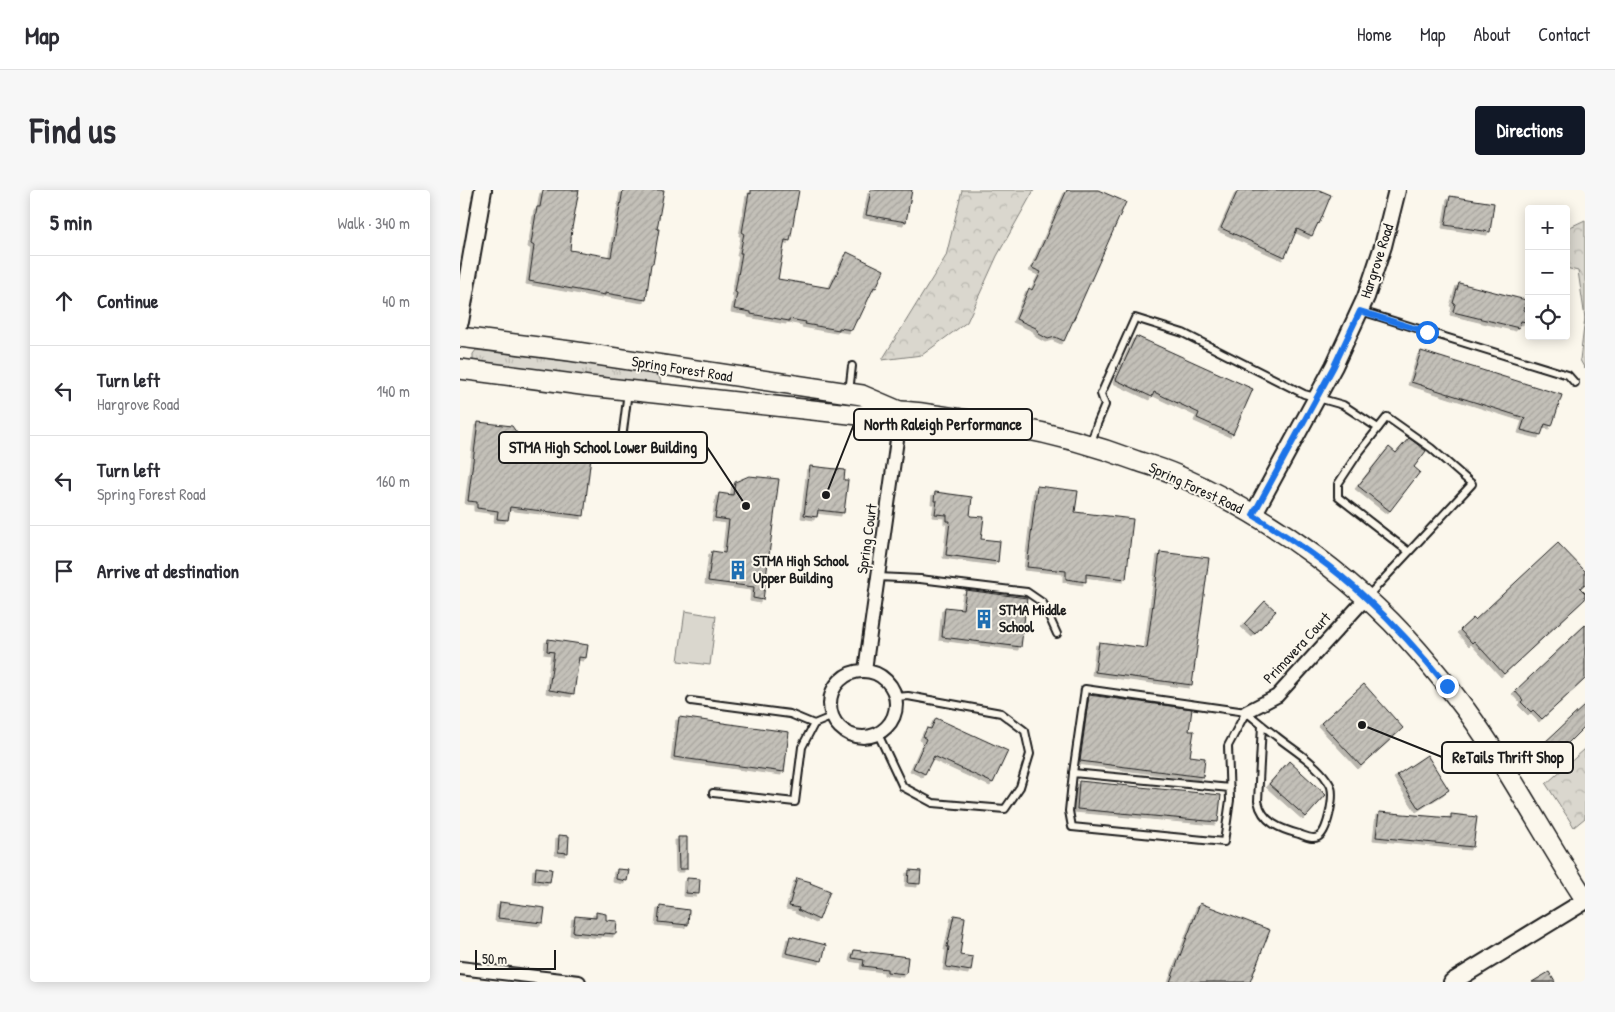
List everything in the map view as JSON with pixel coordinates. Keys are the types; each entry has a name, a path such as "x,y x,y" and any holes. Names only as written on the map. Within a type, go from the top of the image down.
{"main road":[{"name":"Spring Forest Road","path":"460,337 862,396 901,412"},
{"name":"Spring Forest Road","path":"460,369 628,390 859,415 901,412 1006,425 1091,444 1176,474 1220,496 1299,544 1366,598 1423,656 1466,709 1585,900"}],"street":[{"path":"460,322 483,190"},
{"name":"Hargrove Road","path":"1253,515 1360,311 1384,246 1397,190"},
{"name":"Spring Court","path":"865,670 901,412"},
{"name":"Primavera Court","path":"1246,712 1277,696 1366,598"},
{"path":"865,670 876,673 902,696 893,719 887,728 868,738 856,737 846,733 837,726 831,716 829,706 830,694 844,676 854,672 865,670"},
{"path":"1452,982 1585,900"},
{"path":"460,968 579,982"}],"lane":[{"path":"1360,311 1568,375 1575,383"},
{"path":"1091,444 1105,405 1101,394 1135,318 1183,333 1304,394 1344,405 1378,428"},
{"path":"849,394 852,366"},
{"path":"622,439 628,390"},
{"path":"1366,598 1409,552 1472,484 1432,448 1387,418 1357,455 1338,484 1338,497 1409,552"},
{"path":"878,577 920,579 1027,592 1043,603 1057,634"},
{"path":"1246,712 1228,746 1230,800 1224,842 1072,827 1069,811 1085,688 1246,712 1299,752 1326,778 1331,787 1332,798 1328,820 1322,833 1317,837 1311,838 1279,828 1260,811 1258,801 1262,725"},
{"path":"878,734 903,787 933,803 1005,809 1020,787 1030,754 1025,731 1002,714 902,696"},
{"path":"692,701 790,714 814,724"},
{"path":"713,793 795,802 802,747 814,724 831,716"},
{"path":"1074,773 1230,788"}],"green space":[{"path":"962,190 1034,190 997,256 967,322 922,355 882,360 946,256"},
{"path":"1585,220 1585,318 1578,271 1570,269 1570,227"},
{"path":"1585,318 1585,369 1580,360"},
{"path":"476,350 641,370 659,376 661,382 657,387 473,364 473,354"},
{"path":"685,611 716,616 710,665 678,661"},
{"path":"1585,749 1585,818 1574,827 1546,784"}],"building":[{"path":"543,190 579,190 570,250 611,257 623,190 664,190 646,300 605,293 605,295 529,281 534,246 531,244 537,207 540,207"},
{"path":"751,190 799,190 790,241 785,240 778,279 830,288 847,252 884,270 852,330 839,328 839,330 805,324 806,322 789,319 789,321 734,309 742,253 740,253 744,233 742,233"},
{"path":"871,190 912,190 906,222 866,215"},
{"path":"1067,190 1098,190 1126,202 1064,341 1055,337 1048,339 1039,334 1036,328 1016,319 1029,288 1032,290 1041,272 1032,268"},
{"path":"1238,190 1319,190 1331,195 1312,236 1297,229 1285,257 1221,228"},
{"path":"1450,196 1494,203 1490,232 1445,225"},
{"path":"1459,283 1525,300 1525,322 1521,321 1519,328 1453,312 1455,304 1453,303"},
{"path":"1136,336 1253,389 1233,434 1197,418 1199,413 1154,392 1152,397 1116,380"},
{"path":"1421,351 1562,395 1552,426 1545,424 1541,435 1521,430 1525,418 1411,382"},
{"path":"478,422 512,426 519,436 550,440 559,452 591,456 584,516 510,507 508,520 497,519 498,511 477,508 477,502 468,501"},
{"path":"1409,438 1426,451 1414,467 1420,472 1390,511 1358,486 1389,447 1396,453"},
{"path":"810,466 845,470 844,480 848,480 844,513 818,510 817,517 804,515"},
{"path":"749,476 779,479 763,600 753,598 754,587 708,581 712,551 725,553 729,520 715,518 719,493 733,495 735,482"},
{"path":"1037,486 1078,491 1075,512 1133,519 1126,579 1086,574 1086,582 1066,579 1066,571 1027,567"},
{"path":"935,492 972,497 970,516 984,517 981,539 1000,541 998,562 946,555 950,521 947,521 947,515 935,514 937,501 934,501"},
{"path":"1558,543 1585,571 1585,584 1580,588 1585,593 1585,599 1504,674 1474,641 1472,643 1460,630 1473,618 1475,620"},
{"path":"1160,552 1209,558 1192,685 1095,672 1099,642 1147,648"},
{"name":"STMA Middle School","path":"966,590 1027,598 1021,647 942,637 945,607 963,609"},
{"path":"1265,601 1276,611 1255,634 1244,624"},
{"path":"1585,625 1585,679 1542,719 1521,702 1523,700 1515,691"},
{"path":"548,639 588,645 586,658 579,657 574,694 549,690 554,652 547,651"},
{"path":"1364,684 1403,728 1361,766 1321,723"},
{"path":"1089,695 1192,709 1189,731 1194,731 1190,756 1205,758 1203,777 1080,761"},
{"path":"1585,705 1585,726 1564,747 1562,745 1553,754 1543,744"},
{"path":"679,717 789,732 784,772 674,757"},
{"path":"936,718 1008,751 993,783 934,756 925,774 913,768 926,739 923,737 927,728 931,729"},
{"path":"1427,755 1449,790 1419,809 1397,775"},
{"path":"1289,761 1326,795 1306,817 1269,784"},
{"path":"1079,781 1221,795 1218,822 1077,809"},
{"path":"1379,812 1451,818 1451,814 1477,817 1473,847 1376,837"},
{"path":"559,835 569,836 568,853 558,852"},
{"path":"678,837 687,837 687,869 679,869"},
{"path":"536,867 552,869 550,882 535,880"},
{"path":"617,869 629,870 627,881 616,879"},
{"path":"909,870 921,871 920,884 908,883"},
{"path":"687,878 700,879 699,894 686,893"},
{"path":"797,878 830,891 819,920 798,910 799,908 789,906"},
{"path":"500,902 545,908 543,923 498,918"},
{"path":"1200,903 1270,930 1250,982 1170,982"},
{"path":"660,906 689,910 688,925 658,922"},
{"path":"596,912 606,914 606,920 617,921 616,934 604,933 604,935 573,932 575,916 596,918"},
{"path":"954,915 965,917 960,955 973,957 971,971 946,967 949,947 947,947"},
{"path":"790,936 826,945 822,961 786,953"},
{"path":"854,950 908,957 906,974 887,972 887,969 863,966 864,960 852,958"},
{"path":"1549,972 1555,982 1532,982"}],"place":[{"name":"North Raleigh Performance","path":"826,495"},
{"name":"STMA High School Lower Building","path":"746,506"},
{"name":"STMA High School Upper Building","path":"738,570"},
{"name":"STMA Middle School","path":"984,619"},
{"name":"ReTails Thrift Shop","path":"1362,725"}],"route":[{"path":"1427,332 1360,311 1334,366 1253,515 1299,544 1366,598 1423,656 1447,686"}]}
